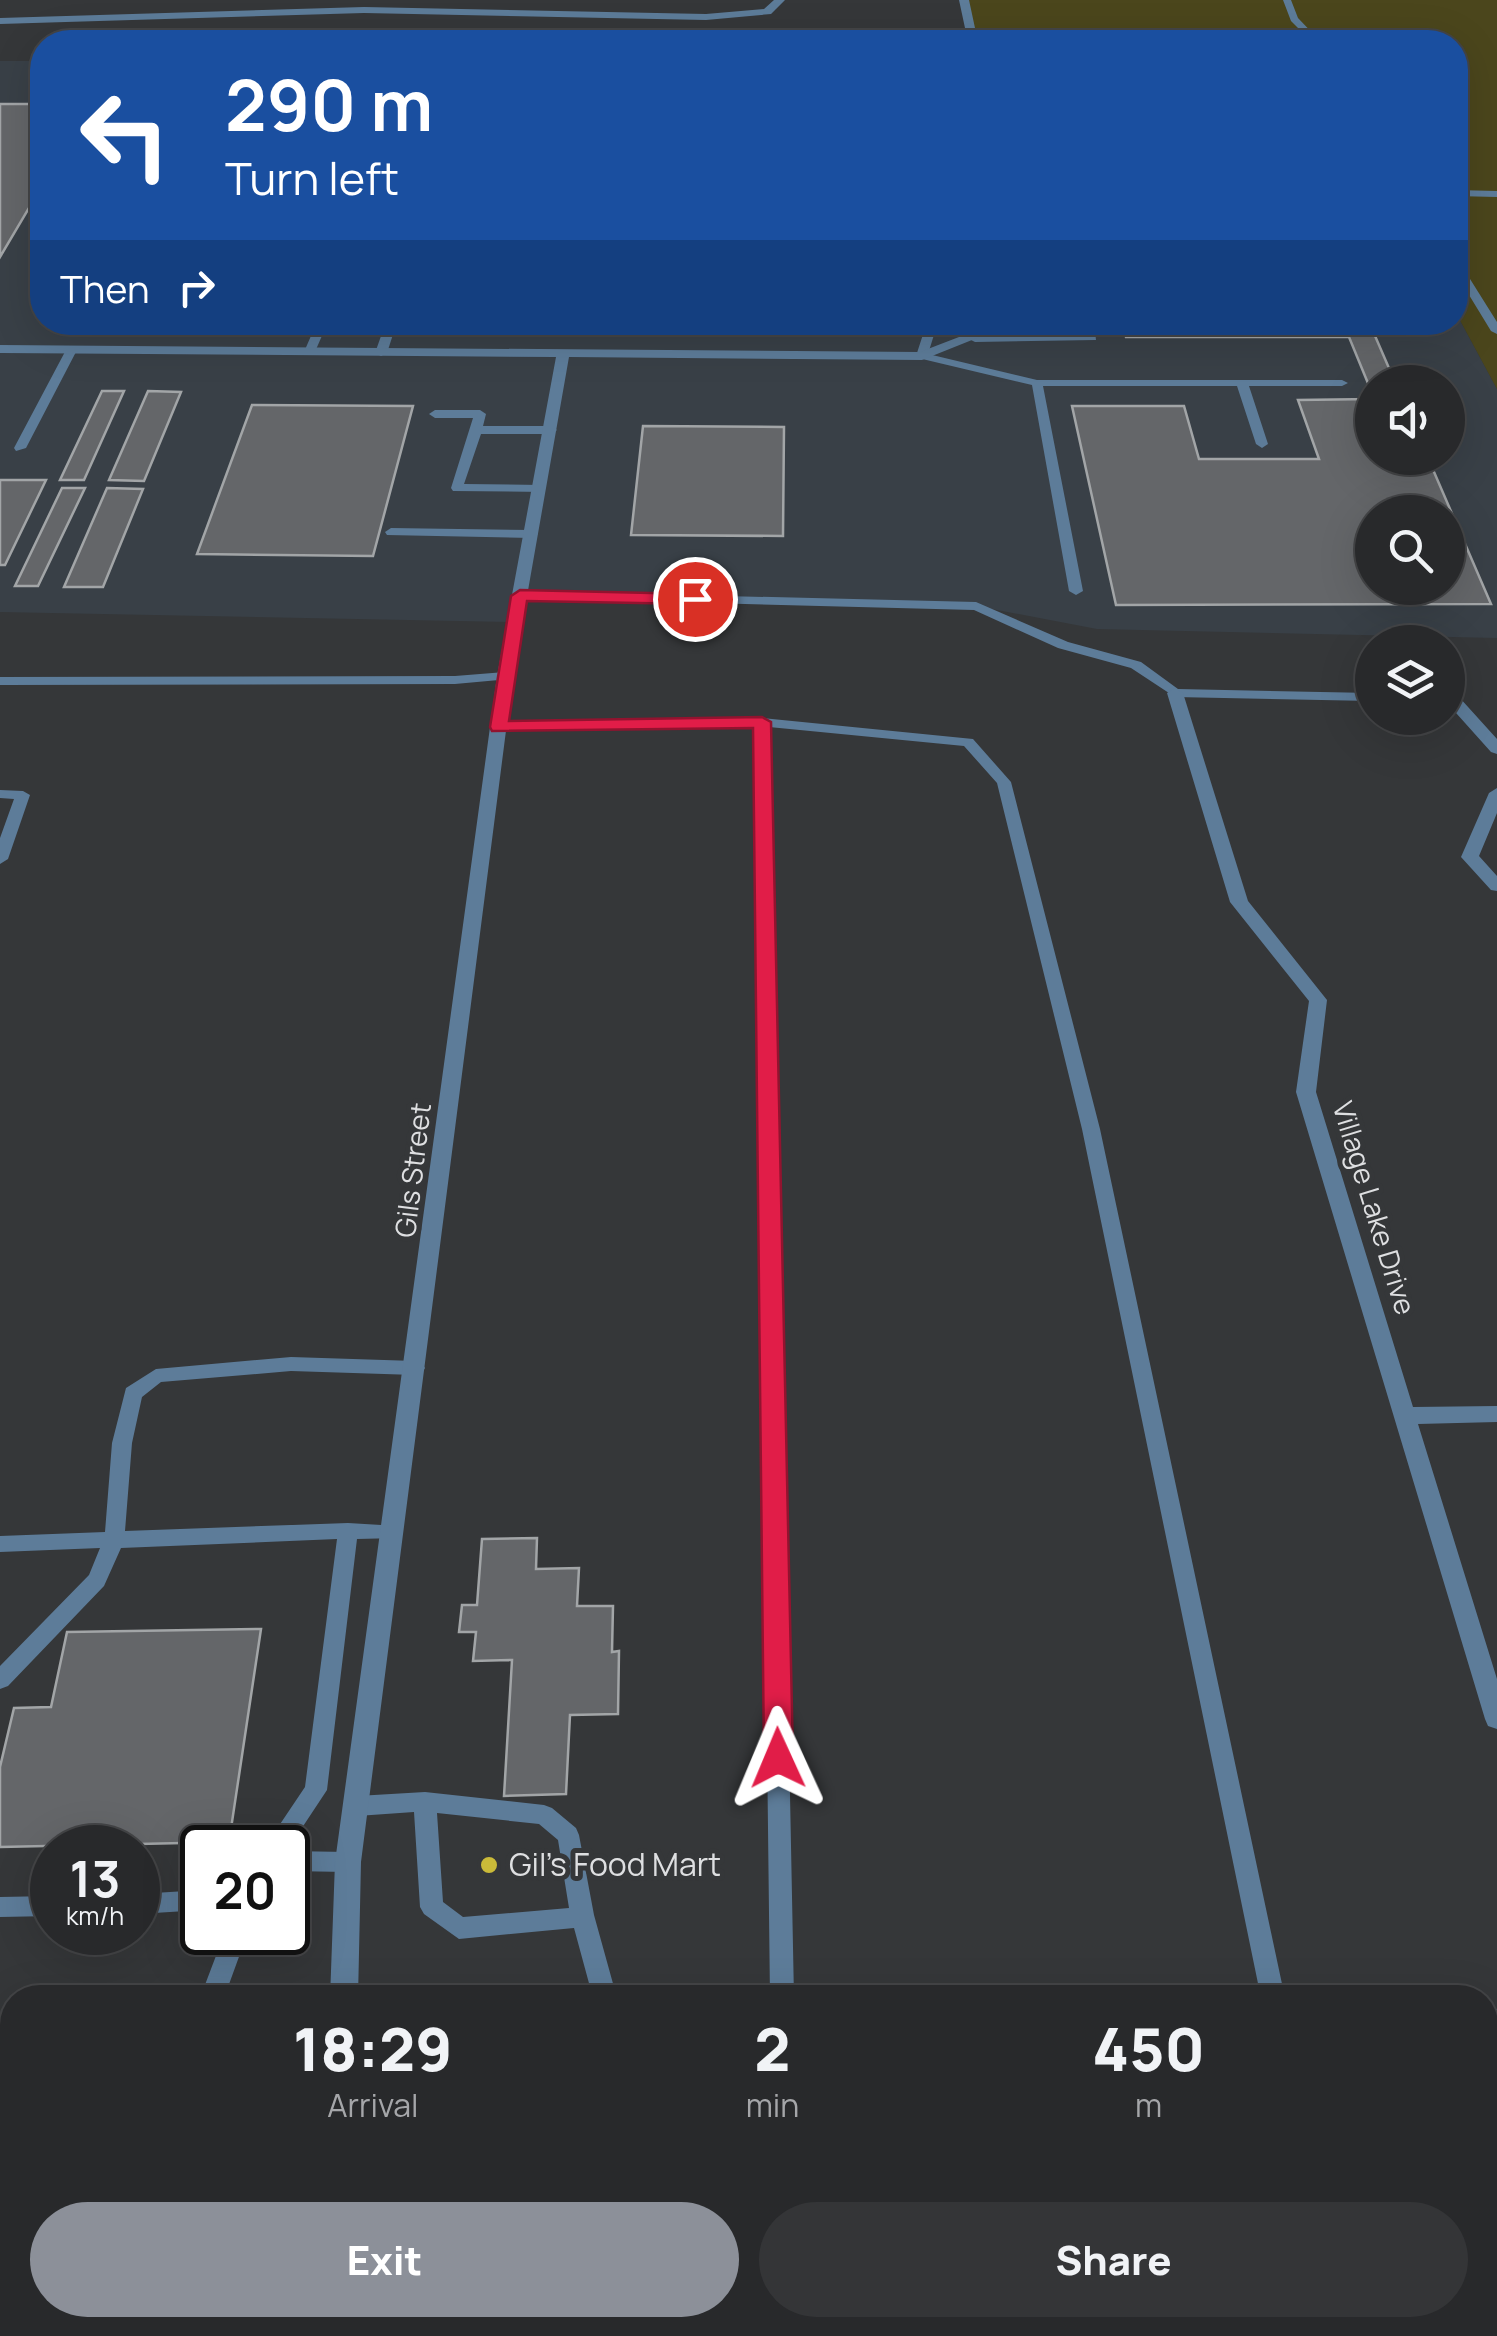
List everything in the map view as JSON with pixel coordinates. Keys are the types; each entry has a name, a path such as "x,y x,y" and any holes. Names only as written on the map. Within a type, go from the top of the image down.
{"street":[{"path":"213,0 221,14"},
{"path":"0,21 448,10 706,17 767,12 780,0"},
{"path":"964,0 970,30"},
{"path":"0,349 922,356 983,335"},
{"name":"Gils Street","path":"344,1985 348,1862 505,676 564,354"},
{"name":"Village Lake Drive","path":"1175,692 1239,902 1318,1000 1306,1092 1497,1719"},
{"path":"1465,715 1497,750"},
{"path":"1497,793 1470,857 1497,886"},
{"path":"1407,1416 1497,1414"}],"lane":[{"path":"1286,0 1294,20 1304,30"},
{"path":"1468,193 1497,194"},
{"path":"1468,285 1497,332"},
{"path":"310,352 317,335"},
{"path":"381,353 387,335"},
{"path":"929,335 922,356 959,370 999,373 1037,383 1342,383"},
{"path":"974,339 1092,338 1091,335"},
{"path":"20,448 71,350"},
{"path":"1037,383 1076,592"},
{"path":"1242,383 1262,444"},
{"path":"435,414 480,414 457,488 541,489"},
{"path":"476,430 551,430"},
{"path":"392,532 532,534"},
{"path":"520,596 976,606 1064,645 1136,665 1175,692 1355,697"},
{"path":"0,681 436,680 505,676"},
{"path":"762,722 782,1985"},
{"path":"499,727 762,722 968,742 1004,782 1091,1129 1270,1985"},
{"path":"0,794 23,795 0,859"},
{"path":"0,1680 96,1580 114,1540 122,1443 133,1393 156,1376 291,1364 415,1368"},
{"path":"292,1825 316,1790 348,1531"},
{"path":"0,1544 391,1532"},
{"path":"425,1802 432,1907 460,1928 583,1920"},
{"path":"357,1806 425,1802 544,1815 568,1835 583,1920 601,1985"},
{"path":"310,1861 348,1862"},
{"path":"0,1907 30,1906"},
{"path":"217,1985 229,1955"}],"shaded area":[{"path":"965,0 1497,0 1497,389 1468,335 1468,30 971,30"},
{"path":"0,61 30,61 30,335 1468,335 1497,389 1497,638 1465,637 1465,625 1355,625 1355,635 1097,629 976,606 520,595 515,622 0,612"}],"building":[{"path":"0,104 30,104 30,206 0,257"},
{"path":"1125,335 1375,335 1388,365 1360,365 1349,337"},
{"path":"102,391 124,391 84,480 60,480"},
{"path":"148,391 181,392 144,481 109,480"},
{"path":"1355,399 1355,475 1435,475 1444,495 1355,495 1355,604 1116,605 1072,406 1184,406 1199,459 1319,459 1298,400"},
{"path":"252,405 413,406 373,556 197,554"},
{"path":"643,426 784,427 783,536 631,535"},
{"path":"0,480 46,480 5,565 0,565"},
{"path":"62,488 85,488 38,586 15,586"},
{"path":"107,488 143,489 103,587 64,587"},
{"path":"1465,544 1491,604 1465,604"},
{"path":"537,1538 536,1569 579,1568 577,1606 613,1606 612,1652 619,1651 618,1714 570,1715 566,1794 504,1796 512,1660 473,1661 476,1632 459,1632 462,1605 477,1605 482,1539"},
{"path":"261,1629 232,1825 180,1825 180,1843 160,1844 160,1825 30,1825 30,1846 0,1847 0,1767 14,1708 51,1707 67,1632"}],"place":[{"name":"Gil's Food Mart","path":"489,1865"}],"route":[{"path":"695,599 520,596 499,727 762,722 778,1758"}]}
